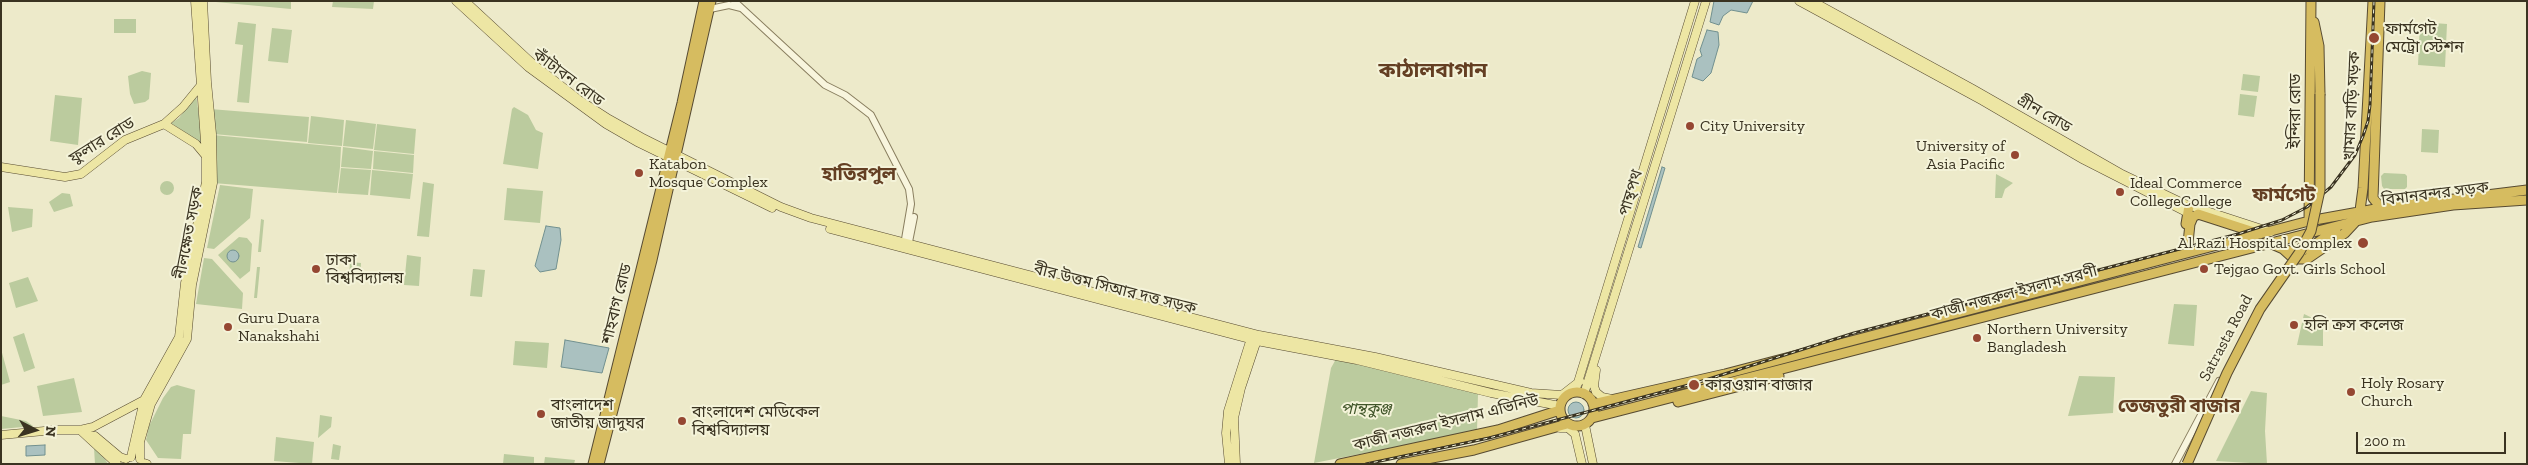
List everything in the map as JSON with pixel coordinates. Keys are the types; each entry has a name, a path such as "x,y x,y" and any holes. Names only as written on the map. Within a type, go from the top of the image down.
{"highway":[{"name":"ইন্দিরা রোড","path":"2309,221 2311,1"},
{"name":"খামার বাড়ি সড়ক","path":"2361,212 2373,1"},
{"path":"2380,1 2373,198 2381,208"},
{"path":"673,156 708,4"},
{"path":"2187,464 2227,372 2257,315 2312,231 2320,190 2320,94 2319,46 2311,11"},
{"name":"শাহবাগ রোড","path":"593,464 673,156"},
{"name":"শাহবাগ রোড","path":"599,464 673,156"},
{"name":"বিমানবন্দর সড়ক","path":"2357,221 2420,206 2527,190"},
{"name":"বিমানবন্দর সড়ক","path":"2309,221 2381,208 2527,200"},
{"path":"2184,253 2188,209"},
{"name":"বিমানবন্দর সড়ক","path":"2357,221 2361,212"},
{"path":"2184,253 2190,224 2193,216 2198,214 2260,234"},
{"name":"কাজী নজরুল ইসলাম সরণী","path":"1593,404 1677,386 2309,221"},
{"path":"2267,242 2297,259 2312,256 2345,233 2357,221"},
{"name":"কাজী নজরুল ইসলাম সরণী","path":"1585,423 1776,377 1909,338 1913,335 2267,242 2338,227 2357,221"},
{"path":"2283,250 2292,252 2302,251 2338,227"},
{"path":"1401,464 1474,450 1567,424 1585,423 1593,404 1580,393 1566,396 1560,408 1562,419 1567,424"},
{"name":"কাজী নজরুল ইসলাম এভিনিউ","path":"1340,464 1498,430 1560,408"}],"main road":[{"name":"নীলক্ষেত সড়ক","path":"144,462 140,442 151,404 187,339 195,252 210,156 195,1"},
{"name":"নীলক্ষেত সড়ক","path":"203,1 203,85"},
{"name":"কাঁটাবন রোড","path":"456,1 528,67 575,103 639,143 673,156"},
{"name":"কাঁটাবন রোড","path":"466,1 532,63 578,99 673,156"},
{"name":"পান্থপথ","path":"1580,393 1580,381 1631,206 1695,1"},
{"name":"পান্থপথ","path":"1580,393 1626,260 1706,1"},
{"name":"গ্রীন রোড","path":"1799,1 1983,101 2084,160 2188,209 2271,232"},
{"name":"গ্রীন রোড","path":"1812,1 2188,209"},
{"name":"ফুলার রোড","path":"1,167 64,177 80,174 125,140 164,124 203,85"},
{"path":"164,124 196,144 210,156"},
{"path":"673,156 794,215 905,246 1140,302 1255,337 1491,393 1505,392 1555,396 1566,393 1580,381"},
{"name":"নীলক্ষেত সড়ক","path":"126,460 144,400 179,337 185,283 195,252"},
{"path":"1614,399 1598,395 1594,386 1594,380 1627,267 1626,260"},
{"path":"1255,337 1375,357 1493,384 1505,392 1560,408"},
{"path":"1229,464 1226,433 1228,411 1255,337"},
{"path":"1236,464 1234,418 1255,337"},
{"path":"1491,393 1493,384"},
{"path":"84,433 144,400 151,404"},
{"path":"1584,464 1585,423"},
{"path":"1585,423 1593,464"},
{"path":"1555,428 1568,428 1575,434 1584,464"},
{"path":"1,435 55,430 84,433 95,436 126,460 144,462"},
{"path":"84,433 117,464"}],"street":[{"path":"734,1 825,85 844,95 871,115 909,189 911,204 905,246"},
{"path":"708,4 742,8"},
{"name":"Satrasta Road","path":"2175,464 2261,302 2286,267 2297,259"}],"green space":[{"path":"205,1 291,1 291,9"},
{"path":"333,1 374,1 373,9 332,7"},
{"path":"114,19 136,19 136,33 114,33"},
{"path":"238,22 256,24 249,103 237,102 243,45 235,44"},
{"path":"2420,22 2447,24 2445,67 2418,65"},
{"path":"272,28 292,30 288,63 268,61"},
{"path":"142,71 151,73 149,99 145,102 134,104 130,94 128,76"},
{"path":"2243,74 2260,76 2258,92 2241,90"},
{"path":"2240,94 2257,96 2254,117 2238,115"},
{"path":"55,95 82,98 78,145 50,141"},
{"path":"196,95 202,144 171,123 179,118"},
{"path":"514,107 528,115 536,130 543,133 538,169 503,164 512,109"},
{"path":"210,109 309,117 307,142 213,134"},
{"path":"311,116 344,120 342,146 308,143"},
{"path":"346,120 376,124 373,149 343,146"},
{"path":"377,124 416,129 414,154 374,150"},
{"path":"2422,129 2439,130 2438,153 2421,152"},
{"path":"213,135 341,147 337,193 213,183"},
{"path":"343,147 373,151 371,169 341,167"},
{"path":"374,151 414,155 413,173 373,169"},
{"path":"341,168 371,170 368,195 338,193"},
{"path":"372,170 413,174 410,199 370,195"},
{"path":"2384,173 2405,174 2407,176 2407,187 2405,189 2384,189 2381,176"},
{"path":"1996,174 2013,183 2005,189 2002,198 1995,198"},
{"path":"164,181 170,181 174,188 170,195 164,195 160,191 160,185"},
{"path":"423,182 434,184 429,237 417,236"},
{"path":"220,185 253,189 250,218 214,249 207,248"},
{"path":"507,188 543,191 540,223 504,220"},
{"path":"62,193 70,194 73,206 54,212 49,202"},
{"path":"8,207 33,209 32,227 12,232"},
{"path":"261,219 264,220 261,252 258,252"},
{"path":"239,237 247,238 252,244 250,271 240,279 218,255"},
{"path":"407,255 421,257 419,286 404,285"},
{"path":"204,258 212,259 243,293 242,309 196,304"},
{"path":"350,262 361,263 360,279 349,278"},
{"path":"257,267 260,267 257,298 254,298"},
{"path":"473,269 485,270 482,297 470,296"},
{"path":"28,277 38,301 16,308 9,283"},
{"path":"2174,304 2197,305 2194,346 2168,344"},
{"path":"2304,314 2323,323 2323,346 2297,345"},
{"path":"24,333 35,368 24,372 13,337"},
{"path":"515,341 549,343 547,368 513,365"},
{"path":"1,349 10,382 1,385"},
{"name":"পান্থকুঞ্জ","path":"1336,359 1478,394 1477,431 1314,463 1331,368"},
{"path":"2079,376 2115,377 2113,413 2068,416"},
{"path":"74,378 82,412 43,416 37,386"},
{"path":"177,385 195,390 191,434 183,434 181,459 158,458 146,440 149,426 163,398 171,387"},
{"path":"2251,391 2267,393 2265,431 2267,464 2216,461"},
{"path":"320,415 332,417 331,427 318,438"},
{"path":"1,416 26,421 33,426 1,429"},
{"path":"276,437 314,442 312,464 274,461"},
{"path":"333,444 341,446 339,460 331,459"},
{"path":"94,448 101,453 108,464 95,464"},
{"path":"504,454 534,457 534,464 503,464"},
{"path":"545,457 575,460 574,464 544,464"}],"water":[{"path":"1714,1 1753,1 1747,13 1731,10 1723,16 1719,25 1710,22"},
{"path":"1707,30 1718,32 1719,45 1711,73 1703,81 1692,77 1697,59 1702,56 1700,50"},
{"path":"1662,167 1665,168 1641,248 1638,247"},
{"path":"546,226 560,228 561,240 556,269 540,272 535,266"},
{"path":"231,250 235,250 239,256 235,262 231,262 227,258 227,254"},
{"path":"565,340 609,348 602,373 561,367"},
{"path":"1573,402 1579,402 1584,407 1582,416 1573,418 1568,413 1568,407"},
{"path":"45,445 45,455 26,456 26,446"}],"railway":[{"path":"1366,464 1489,438 1696,383 1854,333 2238,234 2282,220 2307,207 2331,187 2355,155 2363,136 2368,121 2370,105 2374,1"}],"place":[{"name":"ফার্মগেট মেট্রো স্টেশন","path":"2374,38"},
{"name":"City University","path":"1690,126"},
{"name":"University of Asia Pacific","path":"2015,155"},
{"name":"Katabon Mosque Complex","path":"639,173"},
{"name":"Ideal Commerce CollegeCollege","path":"2120,192"},
{"name":"Al Razi Hospital Complex","path":"2363,243"},
{"name":"ঢাকা বিশ্ববিদ্যালয়","path":"316,269"},
{"name":"Tejgao Govt. Girls School","path":"2204,269"},
{"name":"হলি ক্রস কলেজ","path":"2294,325"},
{"name":"Guru Duara Nanakshahi","path":"228,327"},
{"name":"Northern University Bangladesh","path":"1977,338"},
{"name":"কারওয়ান বাজার","path":"1694,385"},
{"name":"Holy Rosary Church","path":"2351,392"},
{"name":"বাংলাদেশ জাতীয় জাদুঘর","path":"541,414"},
{"name":"বাংলাদেশ মেডিকেল বিশ্ববিদ্যালয়","path":"682,421"}],"district":[{"name":"কাঠালবাগান","path":"1433,71"},
{"name":"হাতিরপুল","path":"859,175"},
{"name":"ফার্মগেট","path":"2284,196"},
{"name":"তেজতুরী বাজার","path":"2179,407"}]}
